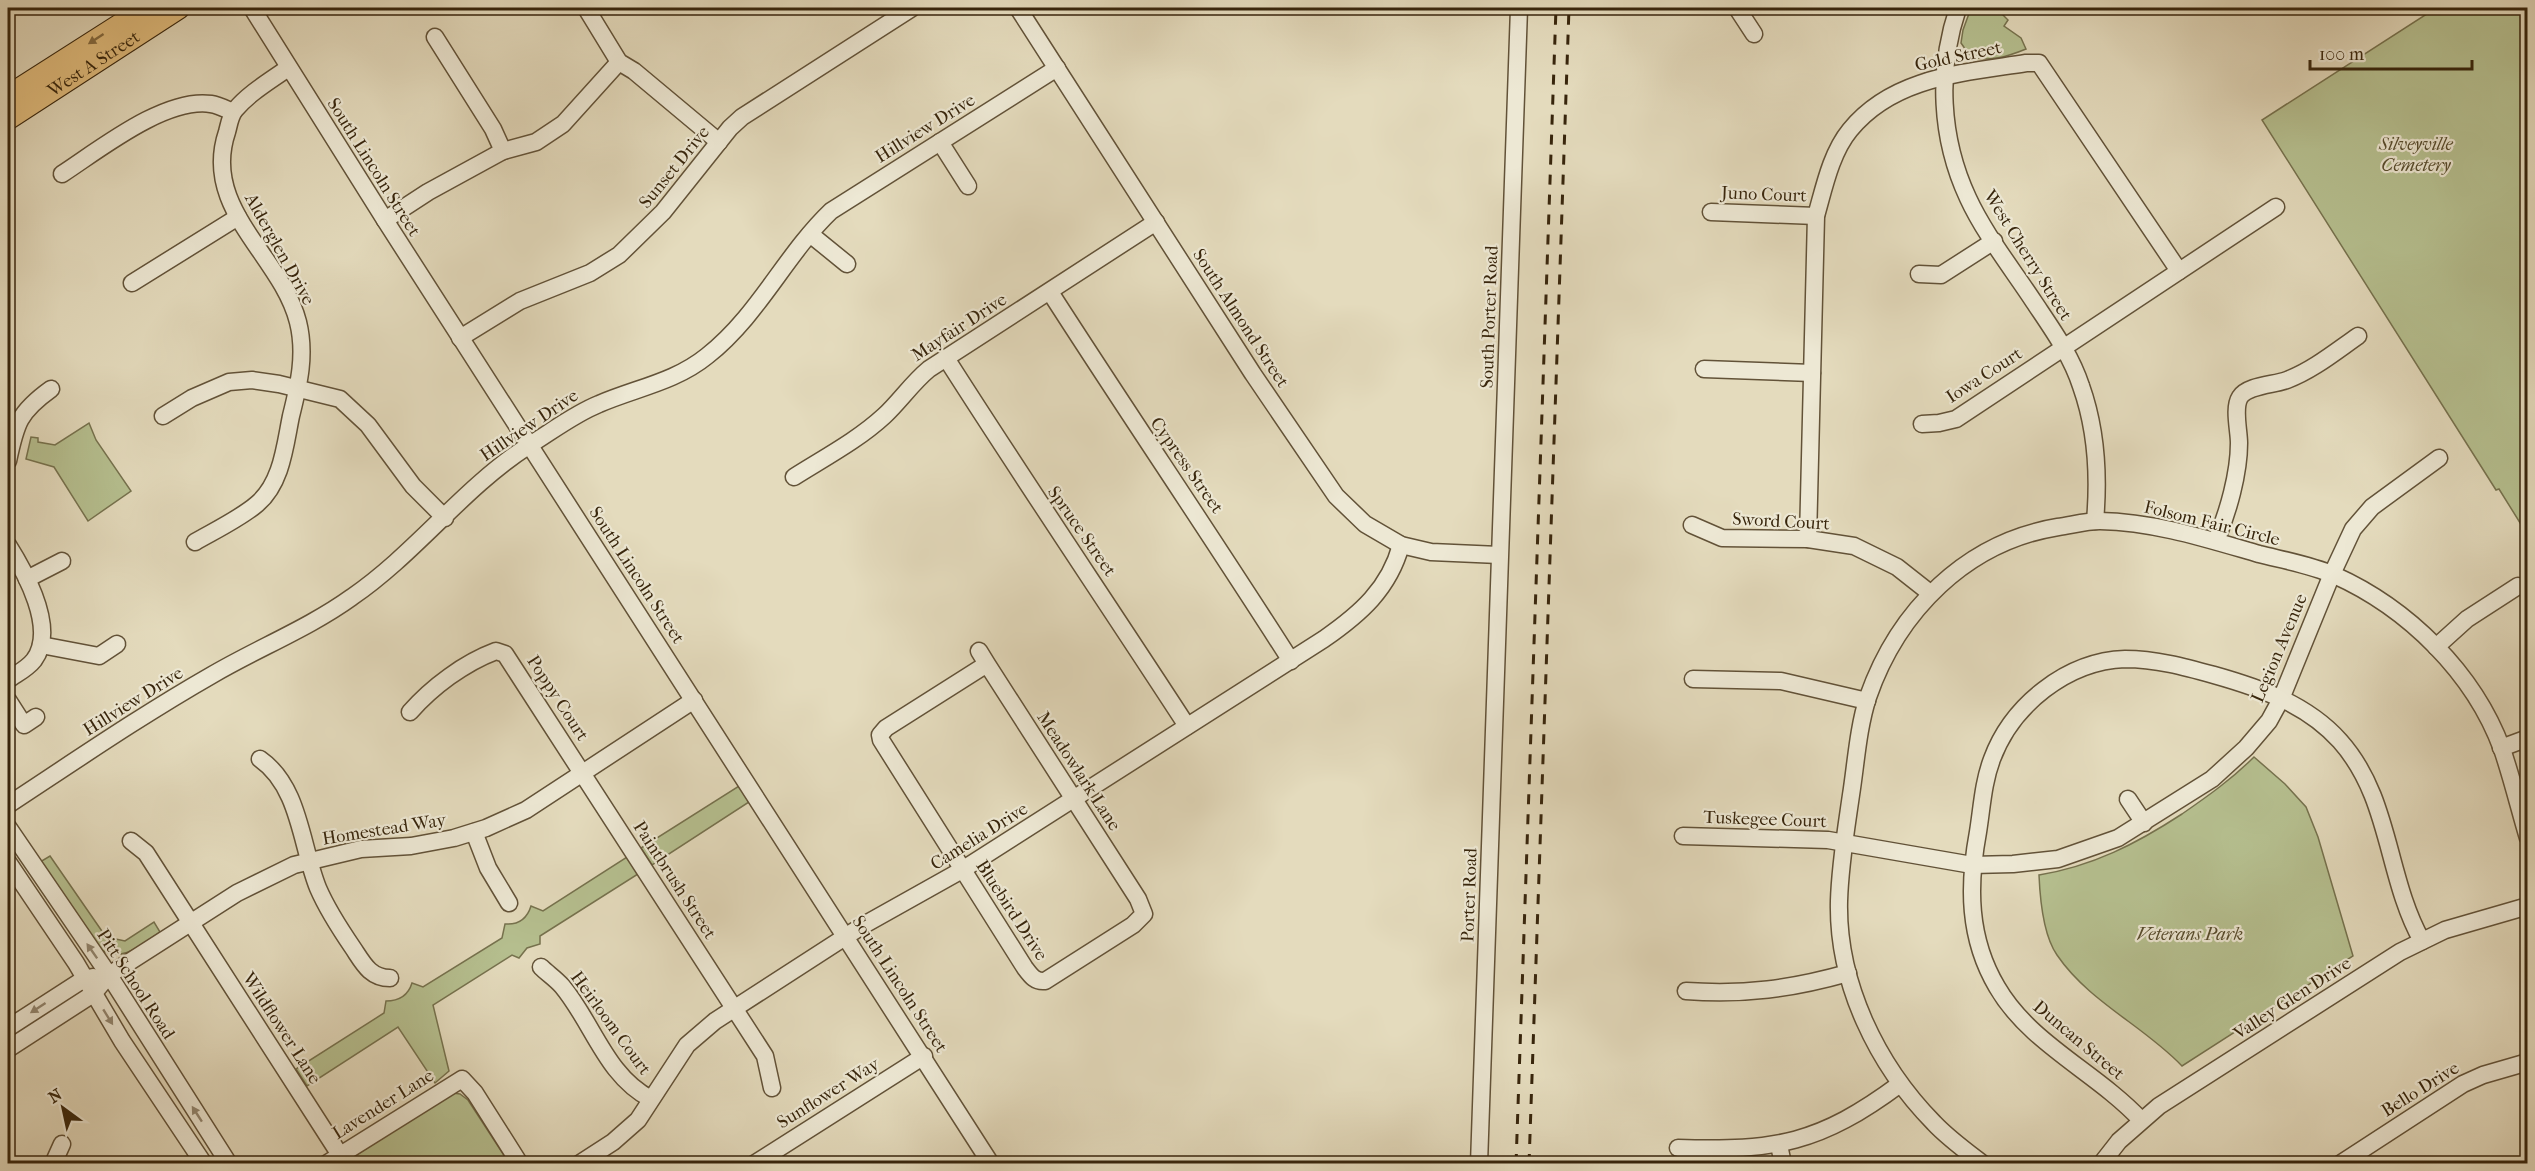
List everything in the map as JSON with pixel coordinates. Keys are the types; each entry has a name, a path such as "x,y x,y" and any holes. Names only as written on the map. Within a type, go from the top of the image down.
{"main road":[{"name":"West A Street","path":"8,96 146,8"},
{"name":"West A Street","path":"8,119 179,8"}],"street":[{"name":"South Lincoln Street","path":"252,8 288,69 924,1056 991,1164"},
{"path":"586,8 619,62 634,71 719,142"},
{"name":"Sunset Drive","path":"460,338 520,301 580,277 619,255 663,212 730,128 759,105 912,8"},
{"name":"South Almond Street","path":"1018,8 1253,374 1336,496 1365,524 1401,545 1431,552 1499,555"},
{"name":"South Porter Road","path":"1498,628 1519,8"},
{"path":"1737,8 1754,34"},
{"name":"West Cherry Street","path":"1958,8 1949,40 1944,77 1947,132 1955,165 1969,200 2064,348 2081,384 2091,420 2096,463 2095,521"},
{"path":"435,37 494,129 503,151"},
{"path":"385,220 428,192 503,151 536,142 562,124 619,62"},
{"name":"Gold Street","path":"1808,539 1816,216 1831,167 1849,131 1877,104 1910,86 1944,77 2026,63 2039,63 2179,271"},
{"name":"Hillview Drive","path":"8,805 213,674 332,611 398,563 499,466 530,445 595,406 665,381 706,357 753,310 810,234 831,211 1057,68"},
{"name":"Alderglen Drive","path":"195,542 258,504 269,488 283,460 298,388 303,349 297,320 283,289 229,201 221,164 224,140 233,112 251,94 288,69"},
{"path":"62,174 161,112 191,104 212,104 233,112"},
{"path":"940,142 968,186"},
{"name":"Iowa Court","path":"1922,424 1956,419 2276,207"},
{"name":"Juno Court","path":"1711,212 1816,216"},
{"path":"132,283 238,217"},
{"name":"Mayfair Drive","path":"794,477 869,428 896,404 915,381 946,358 1156,222"},
{"path":"810,234 847,264"},
{"path":"1919,274 1941,275 1994,241"},
{"name":"Cypress Street","path":"1050,292 1135,424 1217,543 1291,661"},
{"path":"2216,541 2234,477 2239,445 2237,405 2240,398 2248,390 2288,380 2318,364 2358,336"},
{"name":"Spruce Street","path":"946,358 1049,519 1093,580 1187,726"},
{"path":"1704,369 1812,373"},
{"path":"163,416 192,398 229,382 252,380 298,388 340,399 368,425 413,486 445,519"},
{"path":"8,461 17,424 29,405 51,389"},
{"name":"Legion Avenue","path":"1844,844 1972,865 2035,863 2075,855 2118,838 2144,823 2223,770 2269,721 2281,699 2332,574 2353,530 2372,507 2439,458"},
{"name":"Folsom Fair Circle","path":"1983,1164 1936,1126 1900,1084 1869,1032 1848,973 1839,903 1844,844 1867,701 1886,656 1906,622 1929,593 1959,568 2008,541 2042,530 2095,521 2152,525 2332,574 2402,616 2436,646 2470,688 2501,748 2528,838"},
{"name":"Sword Court","path":"1692,525 1722,538 1808,539 1854,546 1897,567 1929,593"},
{"path":"8,545 27,579 42,628 41,645 29,666 8,680"},
{"name":"Camelia Drive","path":"579,1164 638,1120 687,1045 700,1032 846,936 962,870 1341,627 1369,604 1390,575 1401,545"},
{"path":"27,579 62,561"},
{"path":"2436,646 2467,619 2518,586"},
{"name":"Porter Road","path":"1479,1164 1498,628"},
{"path":"41,645 99,656 117,644"},
{"name":"Poppy Court","path":"410,712 426,695 445,681 488,654 502,652 509,658 583,772"},
{"name":"Bluebird Drive","path":"983,657 880,735 889,754 1025,968 1039,981"},
{"name":"Meadowlark Lane","path":"983,657 1138,899 1144,914 1133,925 1064,970 1046,981 1039,981"},
{"name":"Duncan Street","path":"2141,1120 2127,1105 2026,1023 1997,987 1979,949 1974,927 1971,903 1972,865 1983,789 1993,757 2006,729 2025,705 2049,686 2072,673 2098,663 2123,659 2153,661 2184,666 2247,684 2305,711 2329,729 2342,743 2366,777 2377,804 2411,923 2422,941"},
{"path":"1693,679 1781,681 1867,701"},
{"path":"8,700 24,725 36,717"},
{"name":"Homestead Way","path":"8,1049 93,994 109,975 259,881 309,861 362,849 432,843 474,831 526,810 694,700"},
{"path":"2501,748 2528,738"},
{"path":"260,759 270,766 288,795 309,861 329,911 368,970 380,978 390,978"},
{"name":"Paintbrush Street","path":"583,772 765,1056 772,1088"},
{"path":"2128,799 2144,823"},
{"name":"Pitt School Road","path":"8,827 109,975 229,1164"},
{"path":"474,831 489,868 509,903"},
{"name":"Tuskegee Court","path":"1683,836 1801,838 1844,844"},
{"name":"Wildflower Lane","path":"132,841 146,853 191,922 333,1159"},
{"path":"8,862 76,963 93,994 204,1164"},
{"name":"Valley Glen Drive","path":"2101,1164 2141,1120 2159,1106 2380,964 2445,930 2528,906"},
{"name":"Heirloom Court","path":"541,967 562,986 616,1069 637,1092 651,1100"},
{"path":"1686,991 1749,993 1813,983 1848,973"},
{"name":"Homestead Way","path":"8,1028 84,979 109,975"},
{"name":"Sunflower Way","path":"754,1164 924,1056"},
{"name":"Bello Drive","path":"2340,1164 2463,1084 2483,1075 2528,1062"},
{"name":"Lavender Lane","path":"333,1159 462,1079 475,1093 520,1164"},
{"path":"1678,1148 1722,1149 1779,1145 1815,1135 1842,1123 1900,1084"},
{"path":"53,1164 62,1144"},
{"path":"1779,1145 1783,1164"}],"green space":[{"path":"1971,8 2007,8 2002,14 2008,20 2004,26 2021,38 2026,49 1991,59 1970,56 1961,43"},
{"name":"Silveyville Cemetery","path":"2436,8 2527,8 2527,534 2499,489 2496,490 2262,120"},
{"path":"89,423 96,440 131,491 88,521 54,467 26,459 31,437 38,438 38,442 55,445"},
{"name":"Veterans Park","path":"2254,757 2285,784 2306,807 2318,837 2353,956 2182,1066 2151,1038 2085,987 2057,955 2045,927 2039,875 2096,860 2148,835 2210,794"},
{"path":"739,786 749,802 652,865 641,848"},
{"path":"50,856 106,937 125,941 154,922 160,932 132,951 116,954 100,949 40,862"},
{"path":"627,857 638,874 540,936 540,944 527,948 519,958 512,955 433,1005 449,1071 435,1083 398,1027 307,1086 296,1069 384,1013 386,1001 402,997 412,983 423,987 502,938 505,924 522,920 531,906 543,911"},
{"path":"453,1093 460,1094 468,1100 509,1163 342,1164"}],"railway":[{"path":"1516,1164 1556,8"},
{"path":"1529,1164 1569,8"}]}
